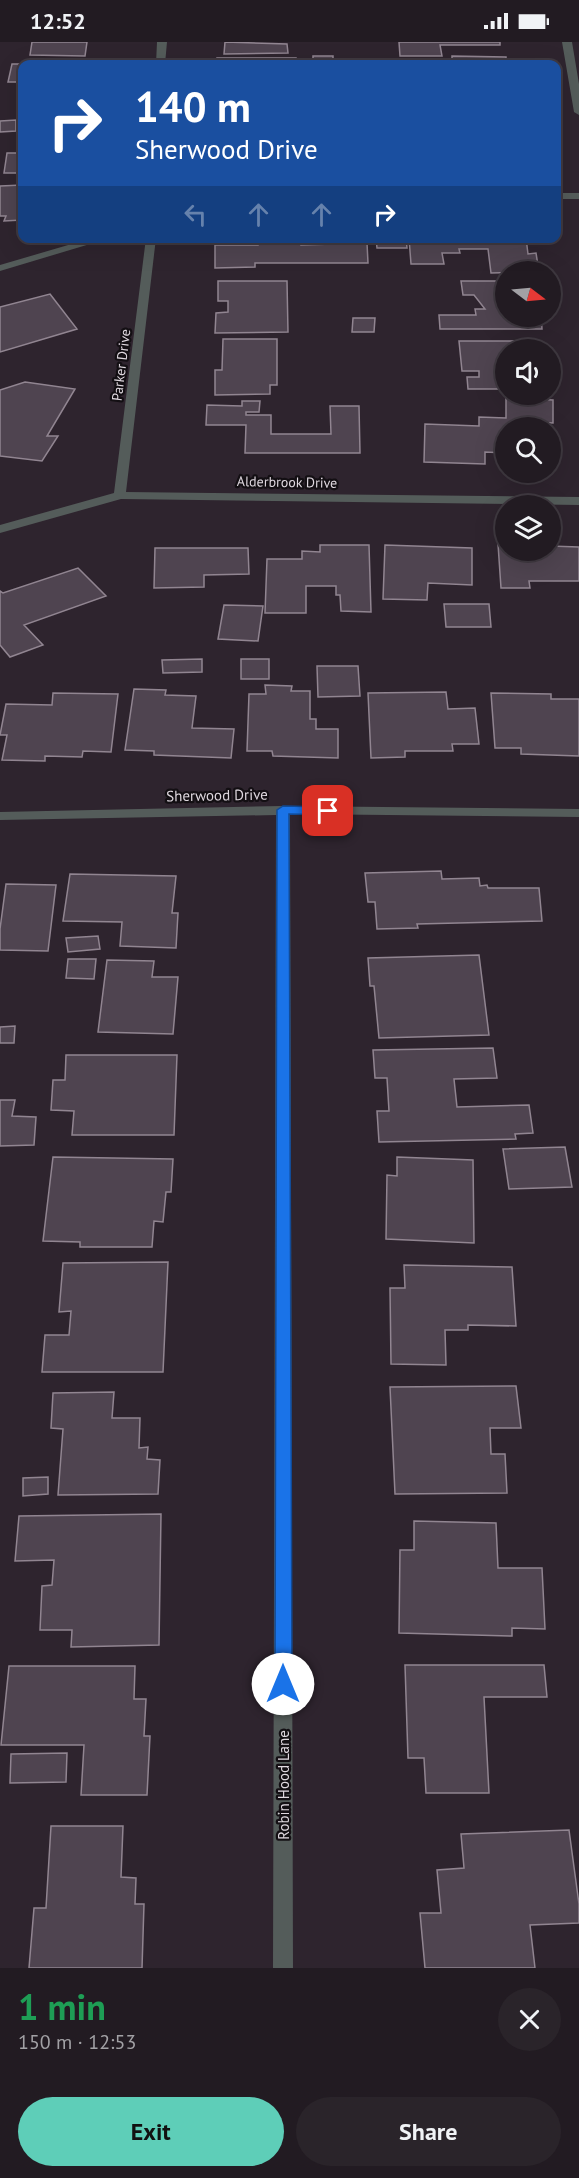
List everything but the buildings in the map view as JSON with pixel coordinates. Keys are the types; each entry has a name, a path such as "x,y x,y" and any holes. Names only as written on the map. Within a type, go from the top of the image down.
{"street":[{"path":"161,60 162,42"},
{"path":"567,42 579,112"},
{"path":"561,196 579,196"},
{"path":"0,268 88,243"},
{"name":"Parker Drive","path":"120,495 151,243"},
{"name":"Alderbrook Drive","path":"0,529 120,495 579,501"},
{"name":"Sherwood Drive","path":"0,816 283,810 579,813"},
{"name":"Robin Hood Lane","path":"283,810 284,1968"}],"route":[{"path":"283,1684 283,810 328,811"}]}
